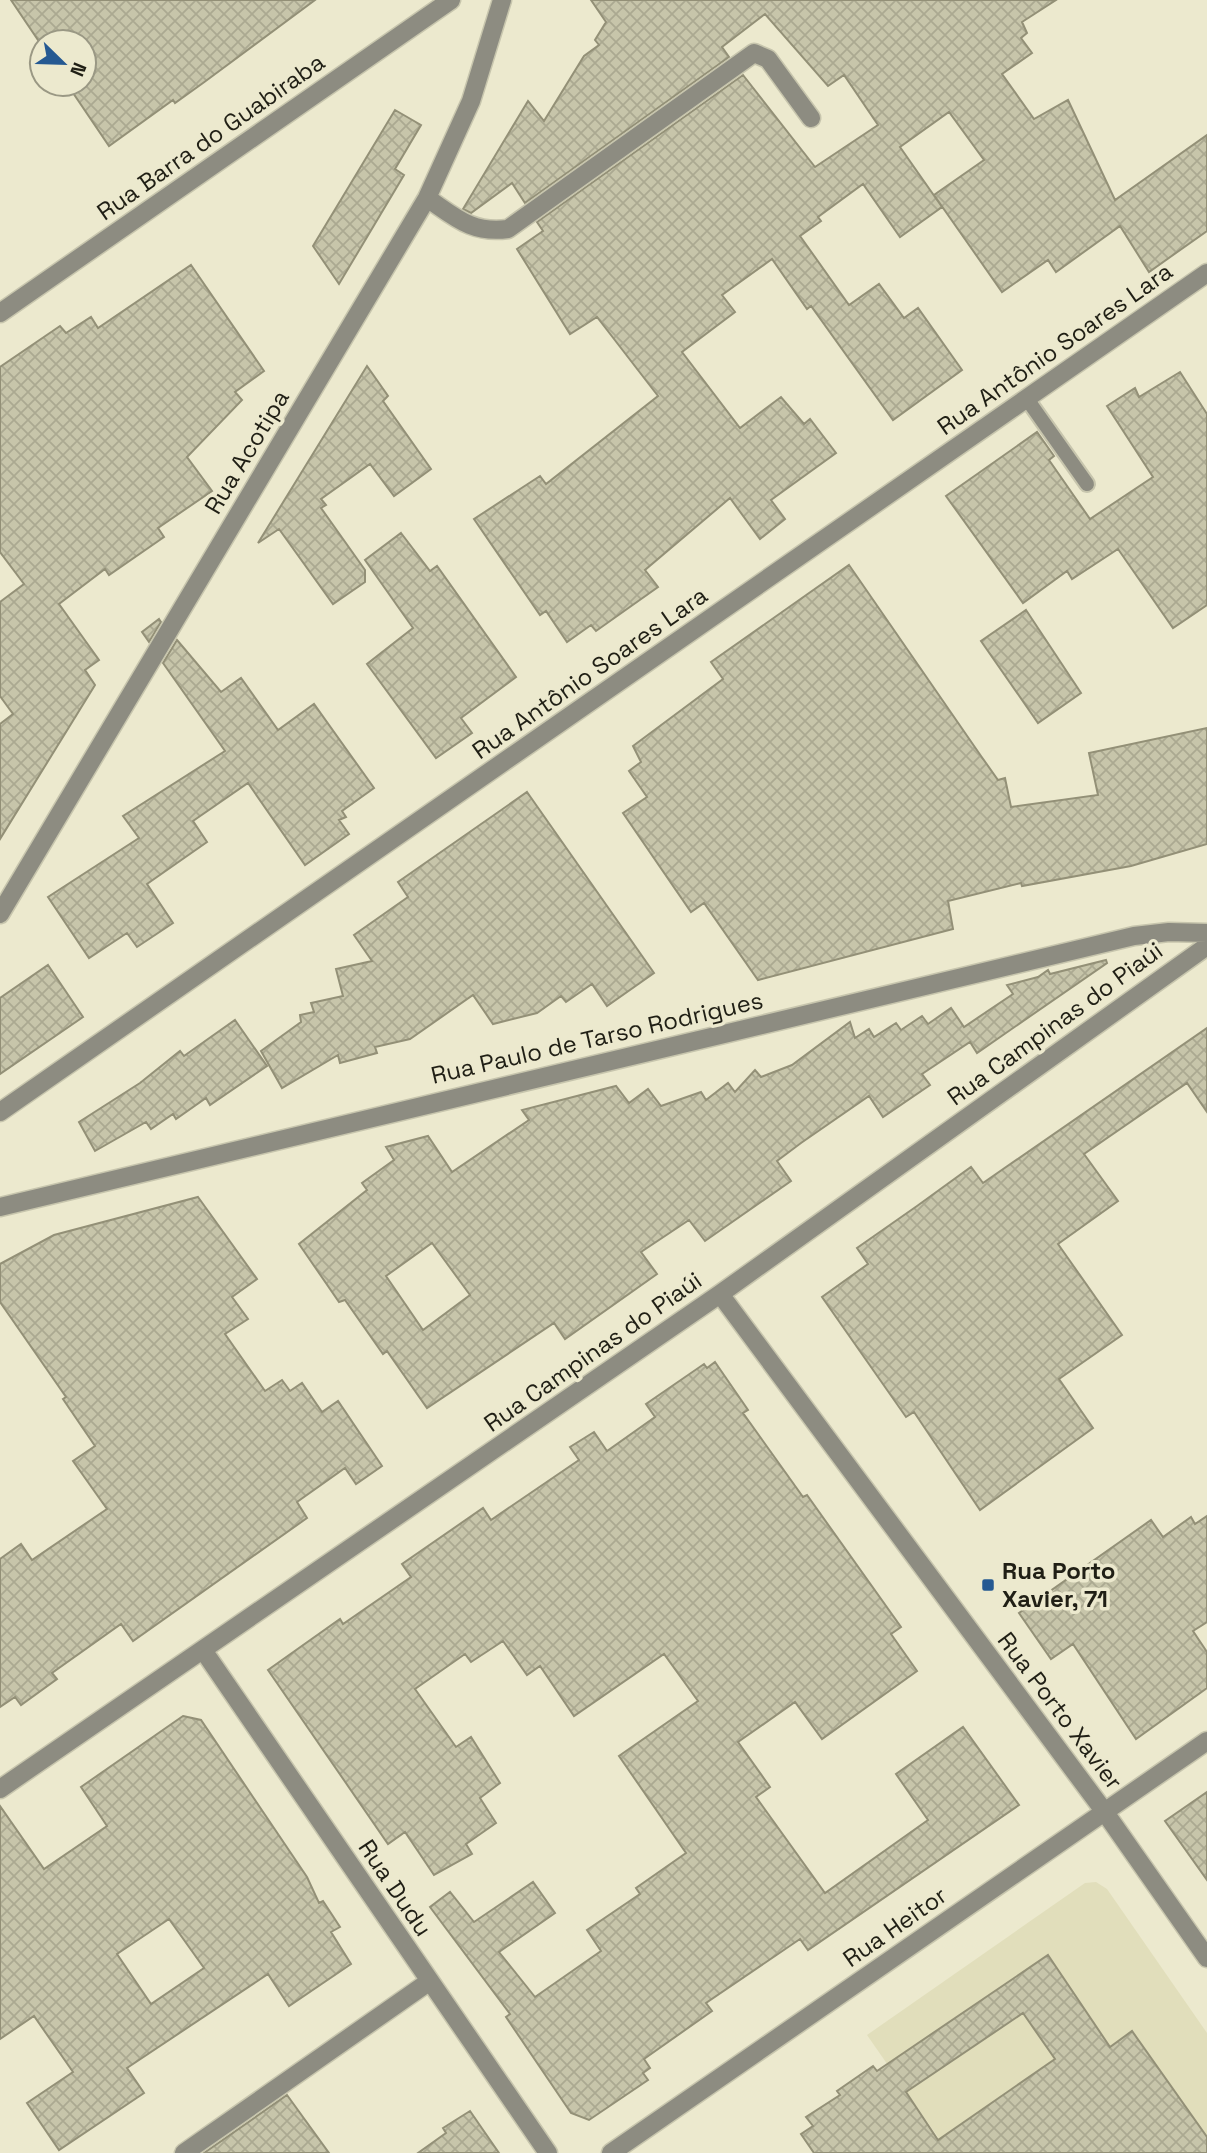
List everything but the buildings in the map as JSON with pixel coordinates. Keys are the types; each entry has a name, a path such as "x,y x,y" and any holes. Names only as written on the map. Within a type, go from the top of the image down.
{"street":[{"name":"Rua Barra do Guabiraba","path":"0,313 451,0"},
{"name":"Rua Acotipa","path":"0,914 427,198 471,101 502,0"},
{"path":"427,198 468,225 488,232 508,229 754,53 768,59 811,118"},
{"name":"Rua Antônio Soares Lara","path":"0,1112 1207,273"},
{"name":"Rua Paulo de Tarso Rodrigues","path":"0,1207 1134,936 1169,932 1207,933"},
{"name":"Rua Campinas do Piaúi","path":"0,1788 720,1294 1207,946"},
{"name":"Rua Porto Xavier","path":"720,1294 1104,1811 1207,1958"},
{"name":"Rua Dudu","path":"203,1650 548,2153"},
{"name":"Rua Heitor","path":"611,2153 1207,1741"},
{"path":"184,2153 430,1981"}],"lane":[{"path":"1027,399 1087,484"}],"shaded area":[{"path":"1096,1882 1107,1889 1207,2033 1207,2153 949,2153 867,2035 1085,1883"}],"place":[{"name":"Rua Porto Xavier, 71","path":"988,1585"}]}
